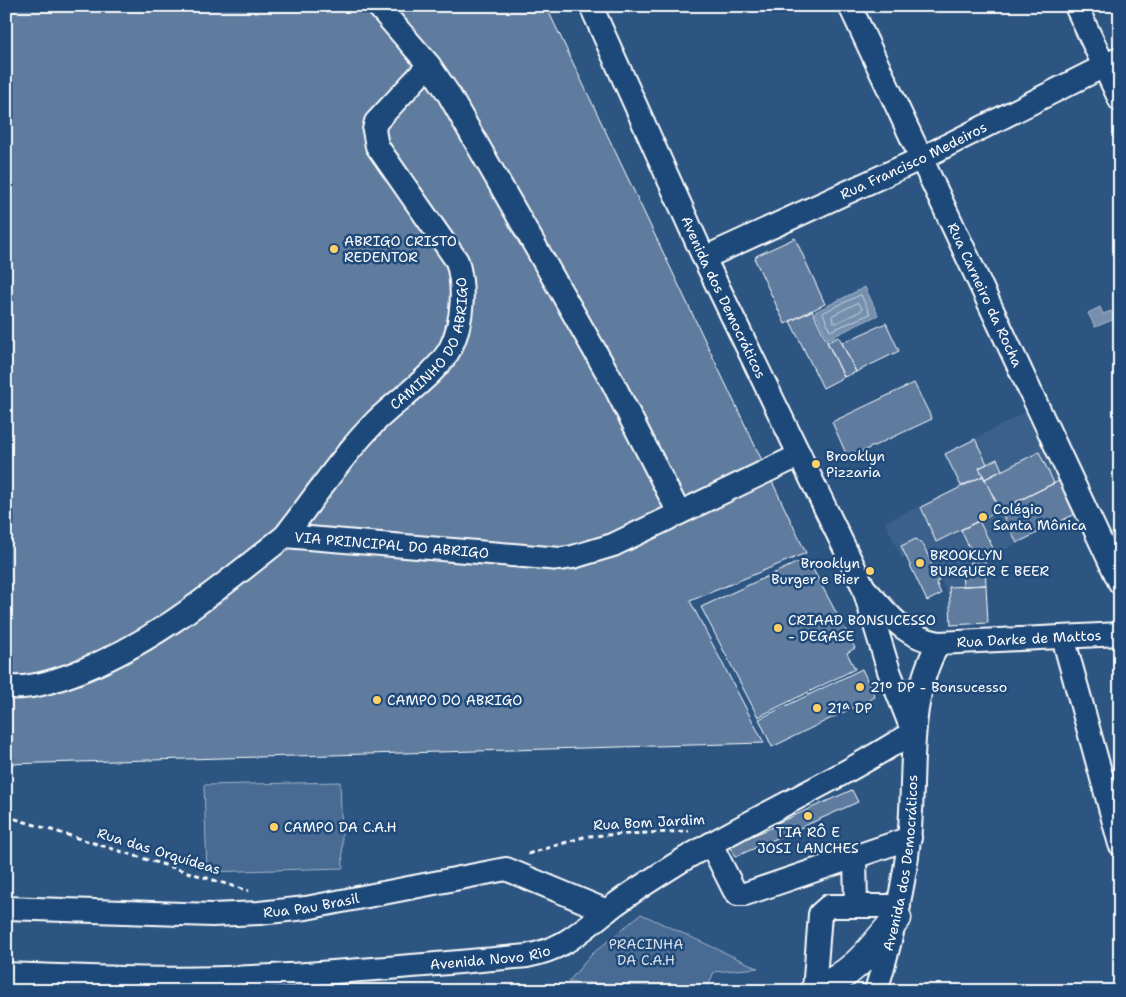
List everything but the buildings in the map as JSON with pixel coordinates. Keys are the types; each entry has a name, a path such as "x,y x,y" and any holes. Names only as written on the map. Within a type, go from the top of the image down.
{"highway":[{"path":"814,991 835,982 860,963 898,912"}],"street":[{"path":"378,6 429,65 448,93 612,381 678,513"},
{"name":"Avenida dos Democráticos","path":"592,6 704,258 863,586 888,671 913,732"},
{"name":"Rua Carneiro da Rocha","path":"850,6 1120,583"},
{"path":"1076,6 1111,62 1120,100"},
{"name":"Rua Francisco Medeiros","path":"704,258 922,158 1111,62"},
{"name":"CAMINHO DO ABRIGO","path":"285,536 374,423 444,359 456,332 463,291 462,278 457,261 377,146 374,137 376,122 429,65"},
{"name":"VIA PRINCIPAL DO ABRIGO","path":"6,687 42,685 108,661 169,626 285,536 560,559 593,552 613,545 800,455"},
{"name":"Avenida dos Democráticos","path":"863,586 907,633 921,640 939,643 931,656 913,732 910,838 898,912 876,991"},
{"name":"Rua Darke de Mattos","path":"939,643 1120,634"},
{"path":"1063,637 1120,844"},
{"name":"Avenida Novo Rio","path":"6,974 93,977 250,977 527,956 546,952 564,944 703,837 863,764 913,732"},
{"path":"703,837 738,894 745,894 910,838"},
{"path":"855,857 856,906"},
{"path":"506,869 607,911"},
{"name":"Rua Pau Brasil","path":"6,908 212,915 259,913 306,908 506,869"},
{"path":"814,991 820,914 829,906 856,906 898,912"}],"path":[{"name":"Rua das Orquídeas","path":"6,816 250,891"},
{"name":"Rua Bom Jardim","path":"506,869 518,858 587,836 703,837"}],"shaded area":[{"name":"Colégio Santa Mônica","path":"1030,410 1079,512 985,560 988,623 951,625 950,599 926,549 902,559 885,522 961,487 945,454"}],"green space":[{"name":"CAMPO DA C.A.H","path":"340,782 343,868 207,872 204,785"},
{"name":"PRACINHA DA C.A.H","path":"641,914 758,968 714,972 707,989 568,982 592,954"}],"water":[{"path":"865,287 878,315 828,339 815,312"},
{"path":"1100,307 1103,314 1111,311 1115,319 1095,327 1088,313"}],"place":[{"name":"ABRIGO CRISTO REDENTOR","path":"334,249"},
{"name":"Brooklyn Pizzaria","path":"816,464"},
{"name":"Colégio Santa Mônica","path":"983,517"},
{"name":"BROOKLYN BURGUER E BEER","path":"920,563"},
{"name":"Brooklyn Burger e Bier","path":"870,571"},
{"name":"CRIAAD BONSUCESSO - DEGASE","path":"778,628"},
{"name":"21º DP - Bonsucesso","path":"860,687"},
{"name":"CAMPO DO ABRIGO","path":"377,700"},
{"name":"21ª DP","path":"817,708"},
{"name":"TIA RÔ E JOSI LANCHES","path":"808,816"},
{"name":"CAMPO DA C.A.H","path":"274,827"}]}
